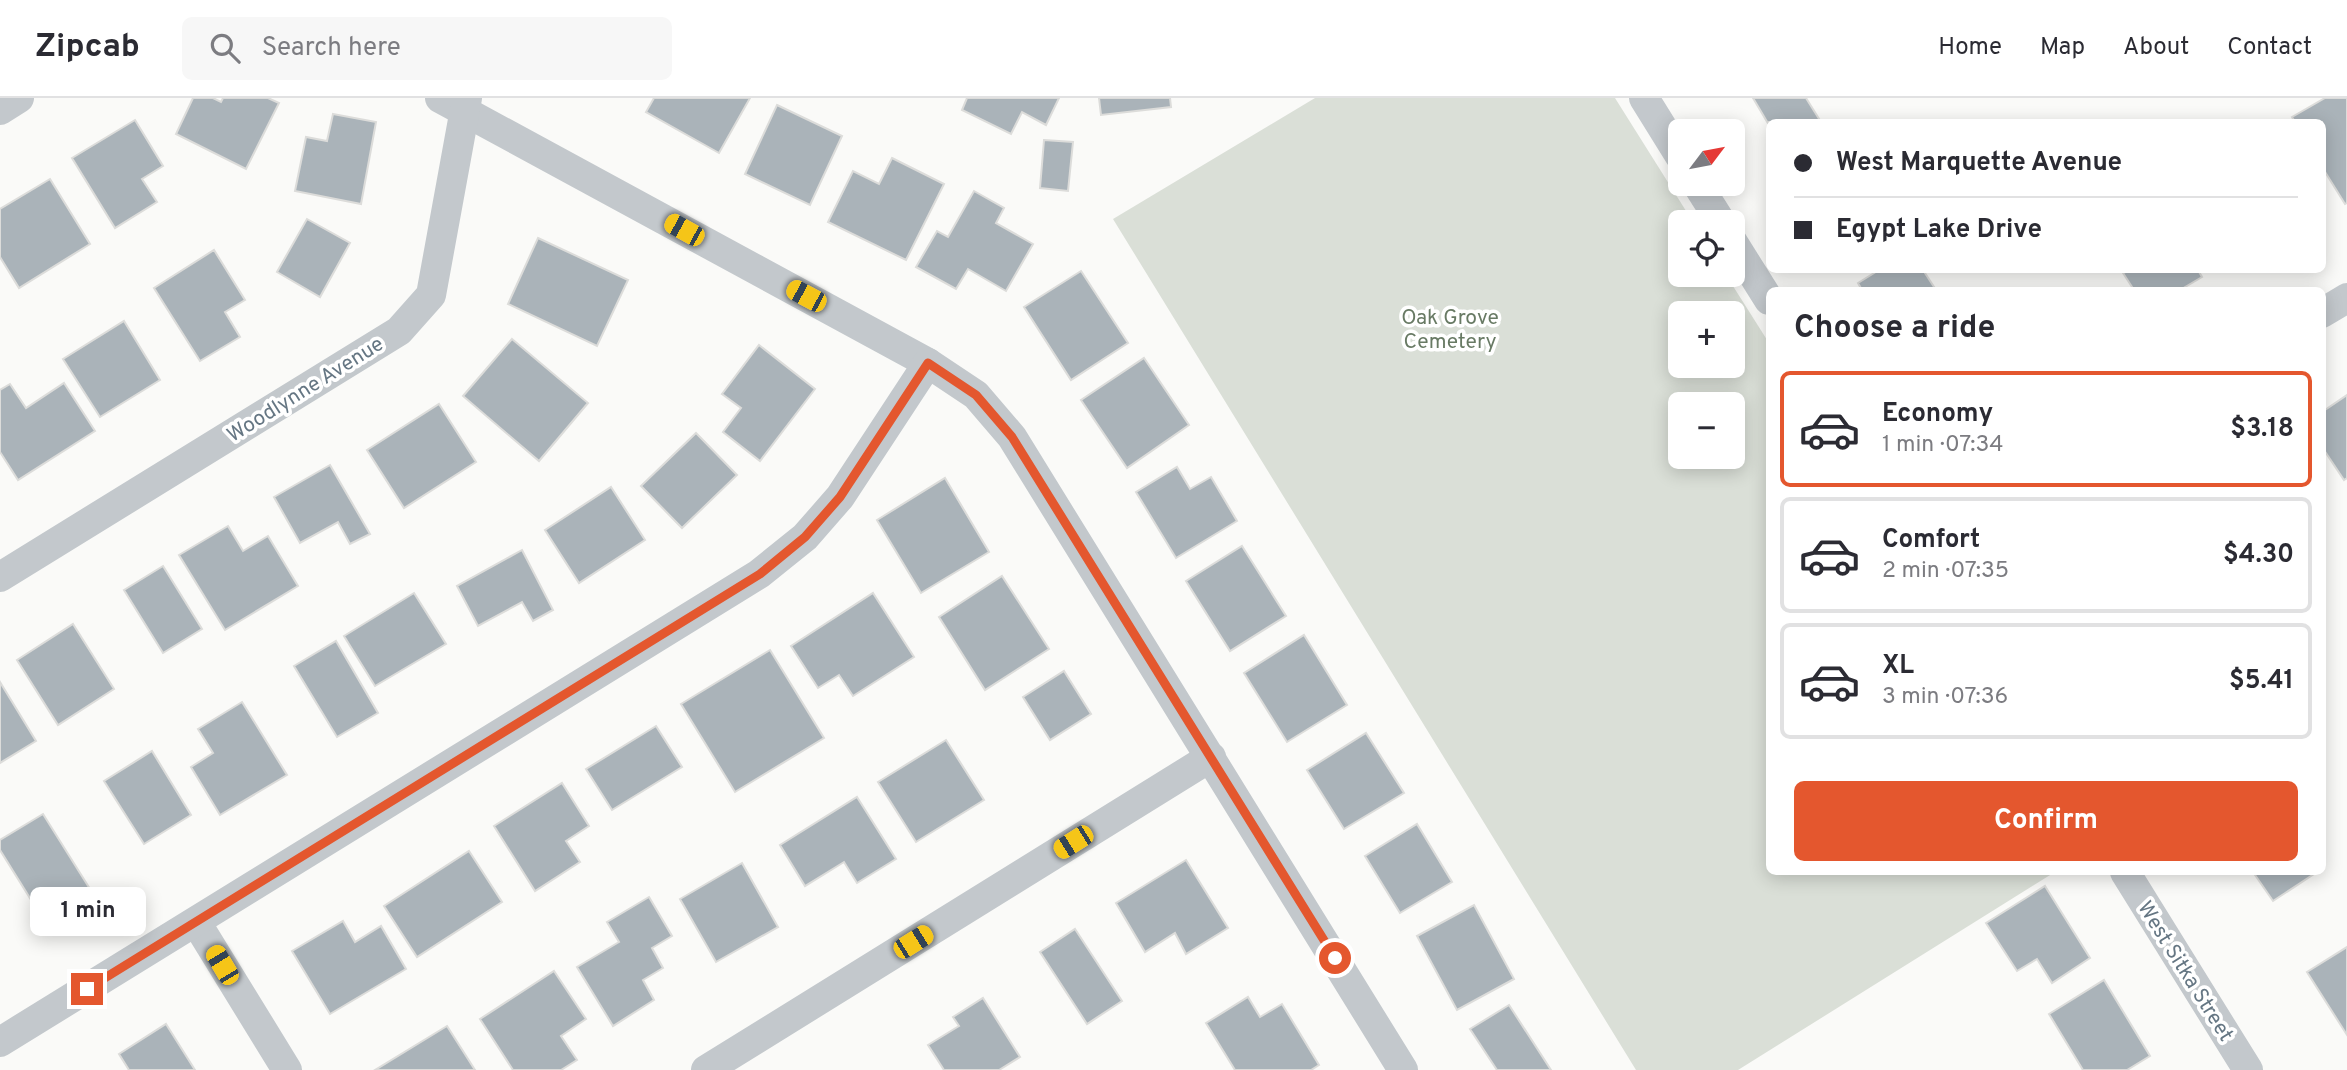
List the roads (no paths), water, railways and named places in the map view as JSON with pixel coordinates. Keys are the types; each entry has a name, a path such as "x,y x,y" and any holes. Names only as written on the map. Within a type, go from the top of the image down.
{"street":[{"path":"0,110 19,98"},
{"path":"1644,98 1668,137"},
{"path":"457,102 928,363 976,395 1012,437 1404,1070"},
{"name":"Woodlynne Avenue","path":"0,577 399,331 431,295 457,102"},
{"path":"1745,262 1766,295"},
{"path":"2326,311 2347,298"},
{"path":"0,1042 760,574 805,537 840,497 928,363"},
{"path":"706,1070 1211,757"},
{"name":"West Sitka Street","path":"2126,875 2248,1070"},
{"path":"196,922 287,1070"}],"park label":[{"name":"Oak Grove Cemetery","path":"1450,329"}]}
